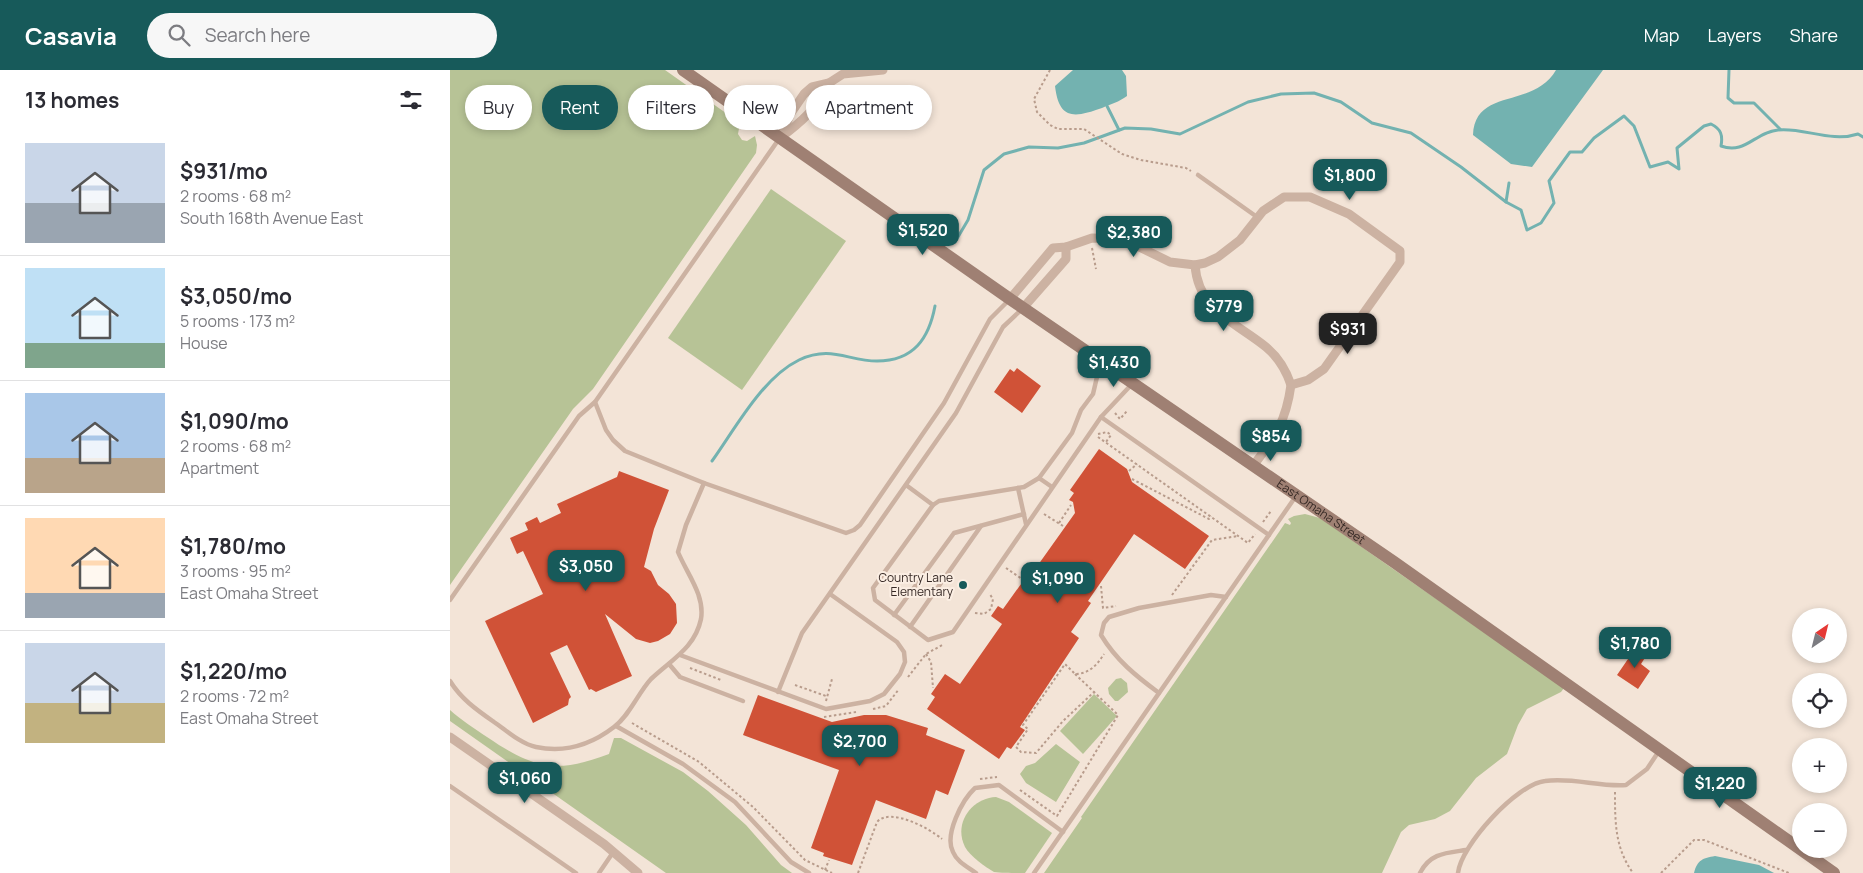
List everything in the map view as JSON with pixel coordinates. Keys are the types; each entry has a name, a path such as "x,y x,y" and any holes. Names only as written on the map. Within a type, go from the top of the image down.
{"main road":[{"name":"East Omaha Street","path":"683,70 1010,300 1297,495 1834,873"}],"street":[{"path":"780,138 791,113 804,94 812,87 829,83 843,72 884,70"},
{"path":"780,138 803,121 824,94 829,83"},
{"path":"1010,300 1053,248 1066,247 1092,238 1123,239 1161,260 1194,265 1218,257 1240,240 1257,217 1284,197 1310,196 1349,214 1400,251 1400,262 1324,369 1308,380 1291,385"},
{"path":"1023,308 1066,259 1066,247"},
{"path":"1041,261 1054,271"},
{"path":"1194,265 1201,294 1222,316 1267,348 1285,369 1291,385 1289,404 1281,428 1253,466"},
{"path":"450,737 614,852 638,873"}],"lane":[{"path":"450,600 579,416 595,402 780,138"},
{"path":"1198,175 1257,217"},
{"path":"595,402 606,430 613,440 625,451 704,483 846,533 860,525 944,403 990,319 1010,300"},
{"path":"778,692 802,633 956,413 1003,327 1023,308"},
{"path":"1101,362 1093,394 1081,410 1072,433 1039,478 1030,485 1018,488 939,501 933,504 873,588 872,594 875,600 928,640 953,632 1101,416 1132,384"},
{"path":"1101,416 1269,535"},
{"path":"1039,478 1052,486"},
{"path":"450,681 456,691 472,706 516,737 536,747 572,748 589,744 616,726 651,680 680,655 697,634 701,618 702,601 678,552 686,525 704,483"},
{"path":"906,485 933,504"},
{"path":"1018,488 1026,524"},
{"path":"1034,873 1297,495"},
{"path":"894,615 954,533 1024,514"},
{"path":"910,627 981,526"},
{"path":"680,655 826,709 879,698 900,674 905,662 902,647 830,594"},
{"path":"1159,693 1130,672 1108,648 1101,635 1104,623 1109,617 1139,608 1211,595 1226,597"},
{"path":"669,664 680,677 743,701"},
{"path":"616,726 684,764 735,802 790,862 809,873"},
{"path":"1458,873 1466,850 1505,805 1520,792 1542,781 1557,779 1616,786 1626,785 1647,769 1660,750"},
{"path":"976,873 958,860 950,845 950,838 961,806 975,788 999,785 1063,832"},
{"path":"450,786 576,873"},
{"path":"1420,873 1425,864 1434,856 1466,850"},
{"path":"599,873 614,852"}],"path":[{"path":"1050,70 1034,99 1037,112 1050,125 1058,129 1084,129 1110,148 1141,160 1186,168 1198,175"},
{"path":"1092,238 1096,269"},
{"path":"1116,407 1116,417 1120,419 1128,411"},
{"path":"1097,436 1102,433 1111,435 1106,442"},
{"path":"1129,471 1137,464"},
{"path":"1132,479 1209,519 1211,516"},
{"path":"1059,524 1071,505"},
{"path":"1042,513 1063,526"},
{"path":"1164,596 1173,594 1212,540 1238,536"},
{"path":"1004,567 1022,579"},
{"path":"1101,586 1103,608 1120,605"},
{"path":"1075,674 1082,674 1094,668 1108,648"},
{"path":"926,654 931,662 933,688"},
{"path":"1019,789 1057,816 1118,715 1065,664 1023,726 1028,730 1016,747 1025,754 1036,753 1063,721 1094,692"},
{"path":"826,703 826,696 832,679"},
{"path":"795,685 826,696"},
{"path":"975,781 995,776 1004,778"},
{"path":"1616,786 1616,837 1623,859 1633,873"},
{"path":"1062,807 1069,812"},
{"path":"858,873 877,822 882,817 894,816 930,830 942,840 943,835"},
{"path":"1661,873 1694,840 1704,840 1789,873"},
{"path":"825,870 829,860"}],"green space":[{"path":"450,70 665,70 686,85 628,85 628,130 714,130 714,105 724,112 724,130 739,130 738,134 742,140 747,141 755,136 756,153 593,389 573,409 450,585"},
{"path":"771,189 846,241 742,390 668,338"},
{"path":"1305,514 1320,518 1564,688 1561,692 1527,709 1518,725 1507,754 1476,778 1450,811 1435,819 1409,825 1401,832 1382,873 1044,873 1285,523 1290,525 1291,523 1288,519"},
{"path":"1121,678 1127,683 1128,692 1118,701 1115,701 1109,694 1108,688 1116,679"},
{"path":"1094,694 1117,716 1083,754 1060,731"},
{"path":"450,710 504,748 532,762 546,765 574,764 609,754 614,738 621,738 683,772 708,791 746,825 781,865 792,873 666,873 450,721"},
{"path":"1056,744 1080,762 1056,802 1026,783 1020,774 1026,766 1035,763"},
{"path":"996,797 1009,802 1052,833 1025,873 994,872 978,861 965,847 961,829 967,813 979,802 987,798"}],"water":[{"path":"1073,70 1122,70 1126,76 1127,96 1115,103 1083,114 1070,114 1064,111 1060,105 1055,86"},
{"path":"1556,70 1603,70 1532,167 1511,164 1473,135 1476,120 1484,110 1494,104 1534,90 1546,82"},
{"path":"1715,856 1759,865 1774,873 1694,873 1701,860"}],"building":[{"path":"1017,368 1041,386 1022,413 994,392 1010,369 1014,372"},
{"path":"1099,449 1127,469 1132,482 1209,536 1185,569 1134,534 1088,601 1091,603 1071,632 1079,638 1020,727 1025,730 1011,749 1007,747 999,759 927,709 935,697 931,694 945,674 960,684 1002,624 991,616 998,606 1003,609 1036,563 1038,565 1075,513 1073,502 1069,500 1074,493 1070,490"},
{"path":"619,471 669,490 654,529 644,567 651,571 658,585 669,594 676,604 677,623 670,634 650,643 636,639 605,614 632,676 596,692 591,689 589,690 567,645 550,653 571,697 568,705 533,723 485,621 543,594 523,551 517,554 510,538 528,530 525,523 537,517 540,523 561,513 557,504 617,477"},
{"path":"1637,646 1648,653 1641,664 1650,671 1638,689 1617,675"},
{"path":"758,695 832,722 864,715 886,715 928,728 926,735 965,750 948,795 936,790 926,819 876,800 852,865 823,856 824,853 811,848 839,770 743,735"}],"waterway":[{"path":"1729,70 1728,98 1734,103 1754,103 1780,129"},
{"path":"955,242 968,220 984,170 1004,154 1029,147 1058,148 1084,143 1125,128 1151,129 1180,134 1248,102 1281,94 1314,93 1341,102 1372,123 1411,133 1461,167 1506,202 1521,210 1527,230 1541,223 1554,203 1549,181 1570,152 1582,152 1594,138 1624,116 1634,126 1650,167 1668,162 1679,169 1677,148 1704,126 1711,124 1720,133 1722,139 1721,146 1729,148 1737,148 1778,130 1838,137 1858,134 1863,137"},
{"path":"1107,106 1119,130"},
{"path":"1506,202 1509,183"},
{"path":"712,461 761,391 786,368 799,360 821,354 877,361 901,357 918,346 929,328 935,306"}],"place":[{"name":"Country Lane Elementary","path":"963,585"}]}
